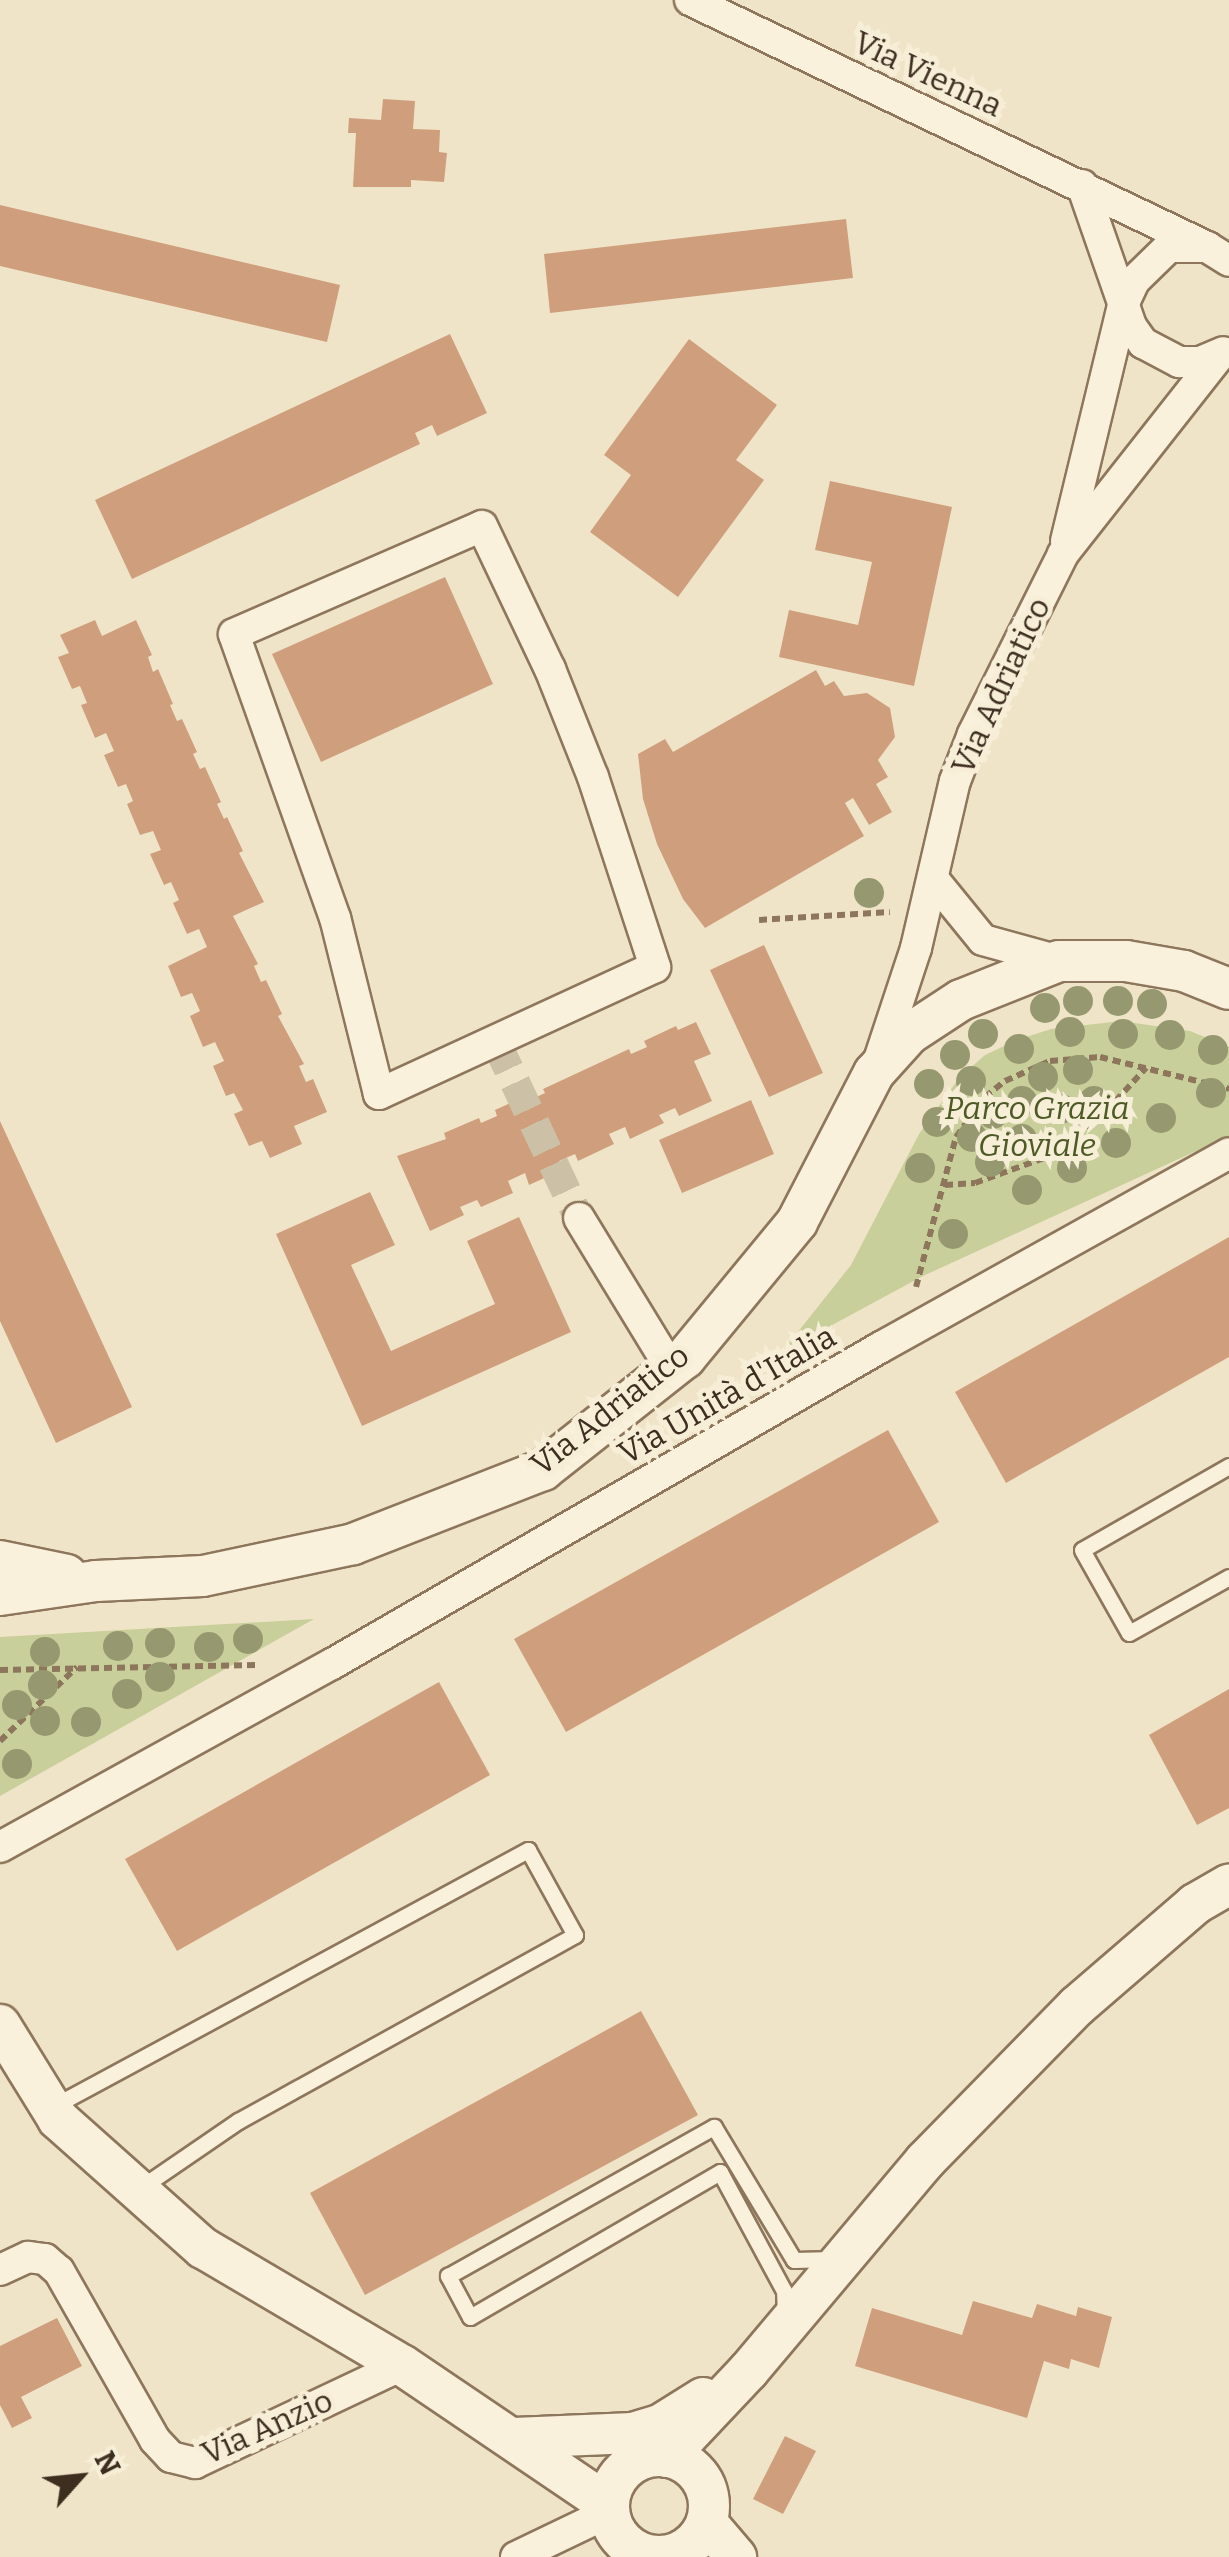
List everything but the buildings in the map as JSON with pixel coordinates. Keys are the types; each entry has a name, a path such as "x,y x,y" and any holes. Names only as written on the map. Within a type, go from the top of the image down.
{"street":[{"name":"Via Vienna","path":"690,0 1082,185 1218,254"},
{"path":"1082,185 1123,305"},
{"name":"Via Adriatico","path":"1063,554 1123,305 1134,281 1158,252 1188,244 1218,254"},
{"name":"Via Adriatico","path":"1123,305 1143,343 1160,355 1179,362 1224,351"},
{"name":"Via Adriatico","path":"0,1594 96,1580 203,1576 354,1544 543,1470 671,1369 797,1222 874,1073 934,880 955,781 972,734 1063,554 1224,351"},
{"path":"482,526 550,669 593,777 656,967 379,1094 335,918 234,634 482,526"},
{"name":"Via Adriatico","path":"934,880 983,940 1059,961 1126,961 1184,971 1229,988"},
{"name":"Via Adriatico","path":"874,1073 909,1034 961,1000 1059,961"},
{"name":"Via Unità d'Italia","path":"0,1847 332,1664 880,1346 1229,1152"},
{"path":"579,1218 671,1369"},
{"name":"Via Adriatico","path":"0,1561 96,1580"},
{"path":"684,2467 749,2370 924,2161 1077,2006 1195,1904 1229,1884"},
{"path":"0,2025 50,2108 105,2166 202,2248 402,2365 514,2438 610,2508"},
{"name":"Via Anzio","path":"0,2270 28,2257 45,2259 59,2271 154,2440 171,2457 194,2463 402,2365"},
{"path":"514,2438 633,2433 660,2425 749,2370"},
{"path":"514,2438 627,2468"},
{"path":"644,2458 684,2467 710,2507 707,2523 688,2547 656,2555 619,2535 610,2508 619,2476 644,2458"},
{"path":"516,2557 610,2508"},
{"path":"707,2523 736,2557"}],"lane":[{"path":"1229,1466 1082,1550 1129,1633 1229,1576"},
{"path":"50,2108 528,1850 575,1935 238,2121 136,2191"},
{"path":"785,2328 784,2291 720,2172 470,2316 448,2276 714,2126 794,2260 843,2258"}],"path":[{"path":"758,920 891,912"},
{"path":"914,1290 923,1276 962,1126 985,1097 1005,1081 1050,1060 1075,1057 1147,1068 1229,1089"},
{"path":"945,1185 974,1183 1044,1158 1098,1120 1147,1068"},
{"path":"0,1670 273,1665"},
{"path":"0,1741 78,1666"}],"green space":[{"name":"Parco Grazia Gioviale","path":"1121,1021 1190,1031 1229,1047 1229,1136 923,1276 782,1352 851,1265 919,1134 959,1078 985,1055 1017,1040 1051,1029"},
{"path":"314,1619 0,1796 0,1637"}],"tunnel":[{"path":"496,1042 579,1218"}]}
